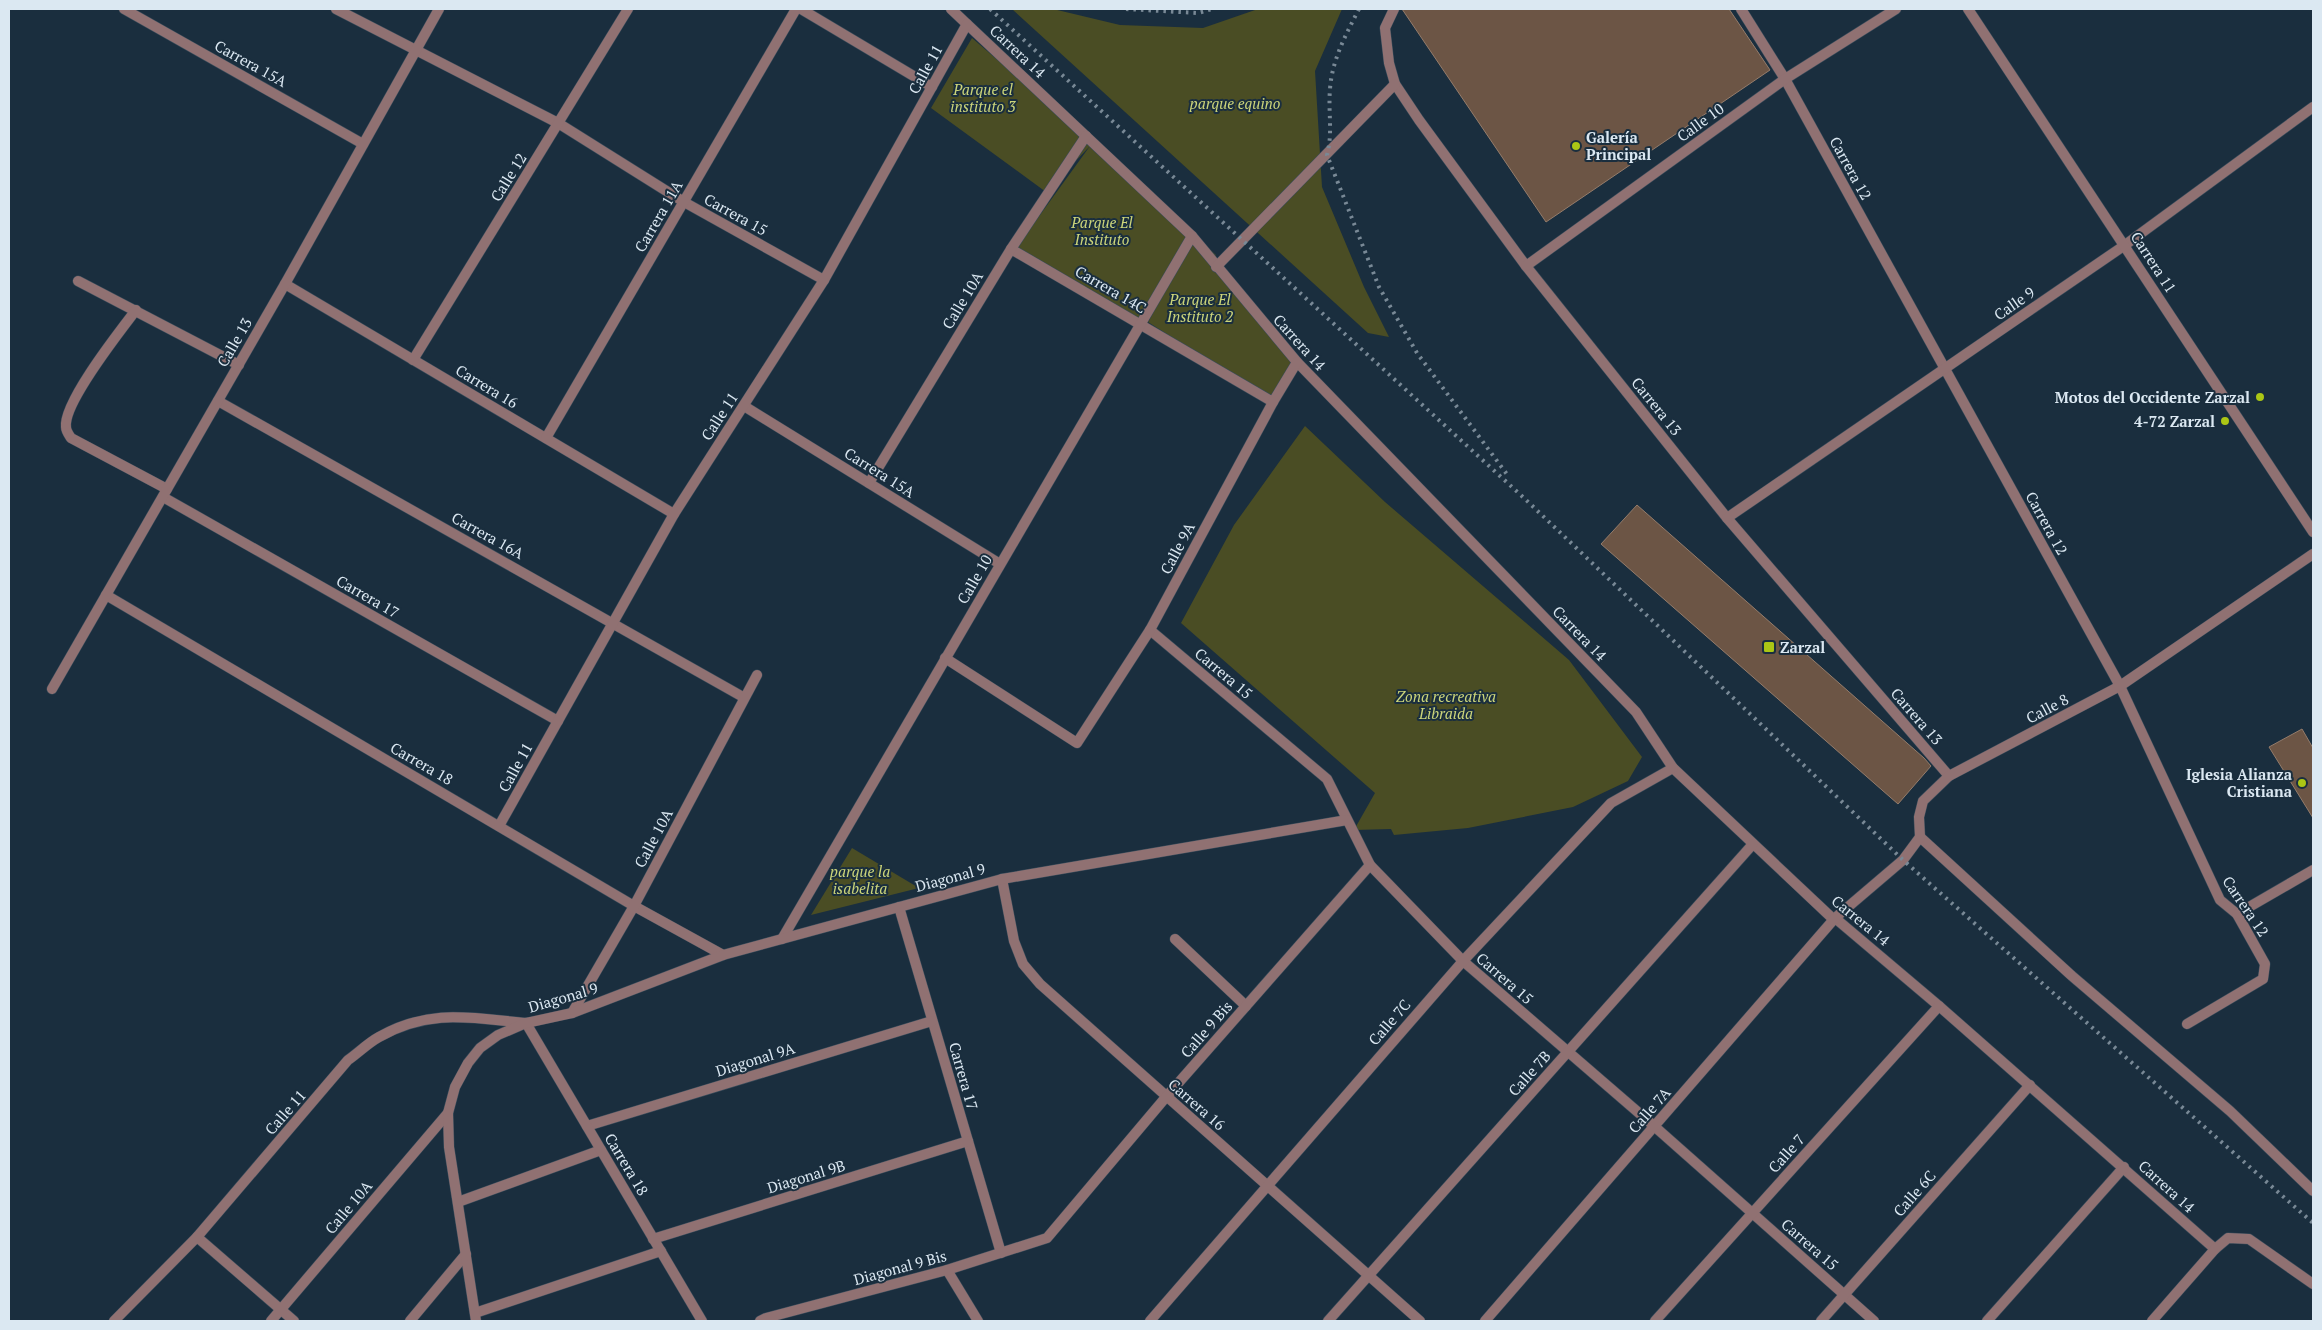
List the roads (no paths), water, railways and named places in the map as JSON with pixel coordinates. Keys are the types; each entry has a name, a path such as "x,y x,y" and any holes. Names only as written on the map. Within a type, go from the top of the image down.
{"street":[{"name":"Carrera 15A","path":"124,9 363,144"},
{"path":"336,9 416,50"},
{"name":"Calle 13","path":"52,689 239,365 439,9"},
{"name":"Calle 12","path":"413,360 628,9"},
{"name":"Carrera 11A","path":"546,438 796,9"},
{"path":"801,9 932,87"},
{"name":"Carrera 14","path":"951,9 1192,236 1297,362 1636,712 1673,768 1832,917 2030,1084 2215,1249"},
{"name":"Carrera 13","path":"1394,9 1386,28 1389,63 1396,84 1419,120 1526,266 1727,518 1949,776"},
{"name":"Carrera 12","path":"1741,9 1784,80 2120,686 2220,900 2237,914 2265,964 2263,979 2187,1024"},
{"name":"Calle 10","path":"1526,266 1784,80 1896,9"},
{"name":"Carrera 11","path":"1968,9 2313,532"},
{"name":"Calle 11","path":"499,826 674,514 824,280 967,24"},
{"name":"Carrera 15","path":"416,50 558,123 684,202 824,280"},
{"path":"1216,267 1396,84"},
{"name":"Calle 9","path":"1727,518 2125,245 2313,107"},
{"name":"Calle 10A","path":"869,483 1010,249 1086,136"},
{"name":"Calle 10","path":"782,939 1192,236"},
{"name":"Carrera 14C","path":"1010,249 1273,402"},
{"path":"78,281 239,365"},
{"name":"Carrera 16","path":"285,284 674,514"},
{"name":"Carrera 17","path":"136,310 88,374 67,418 66,428 71,438 558,722"},
{"name":"Calle 9A","path":"945,658 1077,743 1150,630 1273,402 1297,362"},
{"name":"Carrera 16A","path":"218,401 743,697"},
{"name":"Carrera 15A","path":"744,406 1000,564"},
{"name":"Calle 8","path":"1920,837 1919,817 1923,801 1949,776 2120,686 2313,554"},
{"name":"Carrera 18","path":"106,595 634,906 723,955"},
{"name":"Carrera 15","path":"1150,630 1326,778 1370,865 1463,961 1654,1126 1874,1321"},
{"name":"Calle 10A","path":"572,1013 634,906 756,675"},
{"name":"Calle 7C","path":"1150,1321 1463,961 1611,803 1673,768"},
{"name":"Diagonal 9","path":"448,1113 454,1087 468,1063 480,1048 498,1035 526,1023 572,1013 723,955 1002,879 1347,820"},
{"path":"1835,918 1903,860 1920,837 2072,976 2230,1112 2313,1191"},
{"name":"Calle 7B","path":"1328,1321 1753,844"},
{"name":"Calle 9 Bis","path":"1047,1238 1166,1097 1370,865"},
{"path":"2237,914 2313,870"},
{"name":"Carrera 16","path":"1002,879 1014,941 1023,964 1040,984 1420,1321"},
{"name":"Carrera 17","path":"899,907 1001,1253"},
{"name":"Calle 7A","path":"1485,1321 1835,918"},
{"path":"1175,939 1246,1006"},
{"name":"Calle 7","path":"1655,1321 1939,1006"},
{"name":"Calle 11","path":"114,1321 197,1237 348,1060 378,1038 402,1026 429,1017 457,1017 526,1023"},
{"name":"Diagonal 9A","path":"587,1126 932,1021"},
{"name":"Carrera 18","path":"526,1023 702,1321"},
{"name":"Calle 6C","path":"1821,1321 2030,1084"},
{"path":"448,1113 449,1147 475,1317 661,1252"},
{"name":"Calle 10A","path":"271,1321 448,1113"},
{"name":"Diagonal 9B","path":"654,1239 968,1142"},
{"path":"458,1202 601,1150"},
{"path":"1987,1321 2124,1167"},
{"path":"197,1237 294,1321"},
{"name":"Diagonal 9 Bis","path":"760,1321 947,1270 1047,1238"},
{"path":"2152,1321 2215,1249 2228,1238 2249,1239 2313,1284"},
{"path":"410,1321 466,1254"},
{"path":"947,1270 978,1321"}],"railway":[{"path":"990,9 1524,498 1903,860 2313,1223"},
{"path":"1126,9 1198,13 1212,9"},
{"path":"1359,9 1345,38 1331,78 1330,139 1327,155 1379,287 1417,353 1509,477"}],"place":[{"name":"Galería Principal","path":"1576,146"},
{"name":"Motos del Occidente Zarzal","path":"2260,397"},
{"name":"4-72 Zarzal","path":"2225,421"},
{"name":"Zarzal","path":"1769,647"},
{"name":"Iglesia Alianza Cristiana","path":"2302,783"}],"park label":[{"name":"Parque el instituto 3","path":"983,98"},
{"name":"parque equino","path":"1235,103"},
{"name":"Parque El Instituto","path":"1102,230"},
{"name":"Parque El Instituto 2","path":"1200,308"},
{"name":"Zona recreativa Libraida","path":"1446,704"},
{"name":"parque la isabelita","path":"860,880"}]}
